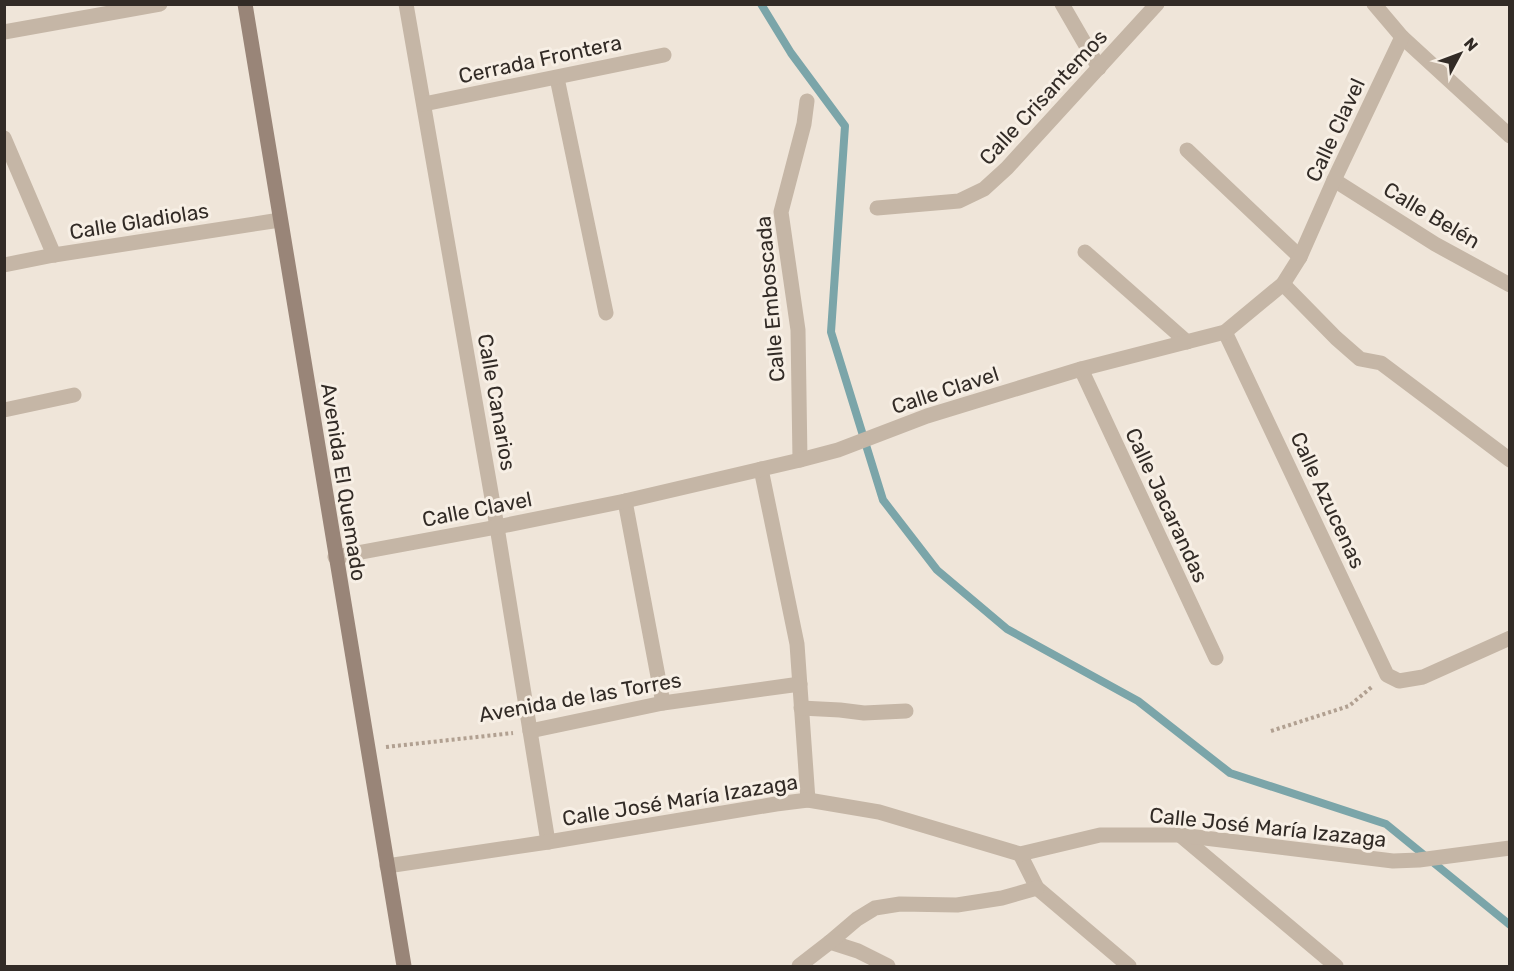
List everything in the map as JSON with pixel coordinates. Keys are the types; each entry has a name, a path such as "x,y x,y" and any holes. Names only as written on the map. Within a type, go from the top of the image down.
{"main road":[{"name":"Avenida El Quemado","path":"245,4 404,966"}],"street":[{"path":"4,32 160,4"},
{"name":"Calle Canarios","path":"406,4 497,527 548,842"},
{"path":"1062,4 1099,68"},
{"name":"Calle Crisantemos","path":"877,208 959,201 984,189 1008,168 1157,4"},
{"path":"1374,4 1402,37 1509,136"},
{"name":"Calle Clavel","path":"335,557 626,501 800,460 838,450 927,416 1081,369 1225,332 1283,284 1300,257 1402,37"},
{"name":"Cerrada Frontera","path":"424,104 664,55"},
{"path":"557,78 606,313"},
{"name":"Calle Emboscada","path":"800,460 798,330 781,212 804,124 807,101"},
{"path":"5,142 54,255"},
{"path":"1187,150 1300,257"},
{"name":"Calle Belén","path":"1334,180 1435,244 1509,285"},
{"name":"Calle Gladiolas","path":"4,265 54,255 280,220"},
{"path":"1085,252 1187,342"},
{"path":"1283,284 1360,359 1381,363 1509,460"},
{"name":"Calle Azucenas","path":"1225,332 1393,678"},
{"name":"Calle Jacarandas","path":"1081,369 1216,658"},
{"path":"4,410 74,395"},
{"path":"761,469 797,644 808,800"},
{"path":"626,501 663,703"},
{"path":"1393,678 1423,677 1509,638"},
{"name":"Avenida de las Torres","path":"530,731 663,703 800,684"},
{"path":"801,708 864,713 906,711"},
{"name":"Calle José María Izazaga","path":"387,866 808,800 879,812 1020,854 1100,835 1180,835 1393,861 1419,860 1508,848"},
{"path":"1180,835 1336,966"},
{"path":"1020,854 1037,888 1130,966"},
{"path":"799,966 857,918 875,908 900,904 957,905 1002,898 1037,888"},
{"path":"830,942 858,951 888,966"}],"path":[{"path":"1271,731 1349,706 1393,678"},
{"name":"Avenida de las Torres","path":"368,749 530,731"}],"waterway":[{"path":"761,4 791,53 845,126 831,332 883,500 937,570 1007,629 1138,701 1230,773 1386,824 1510,925"}]}
